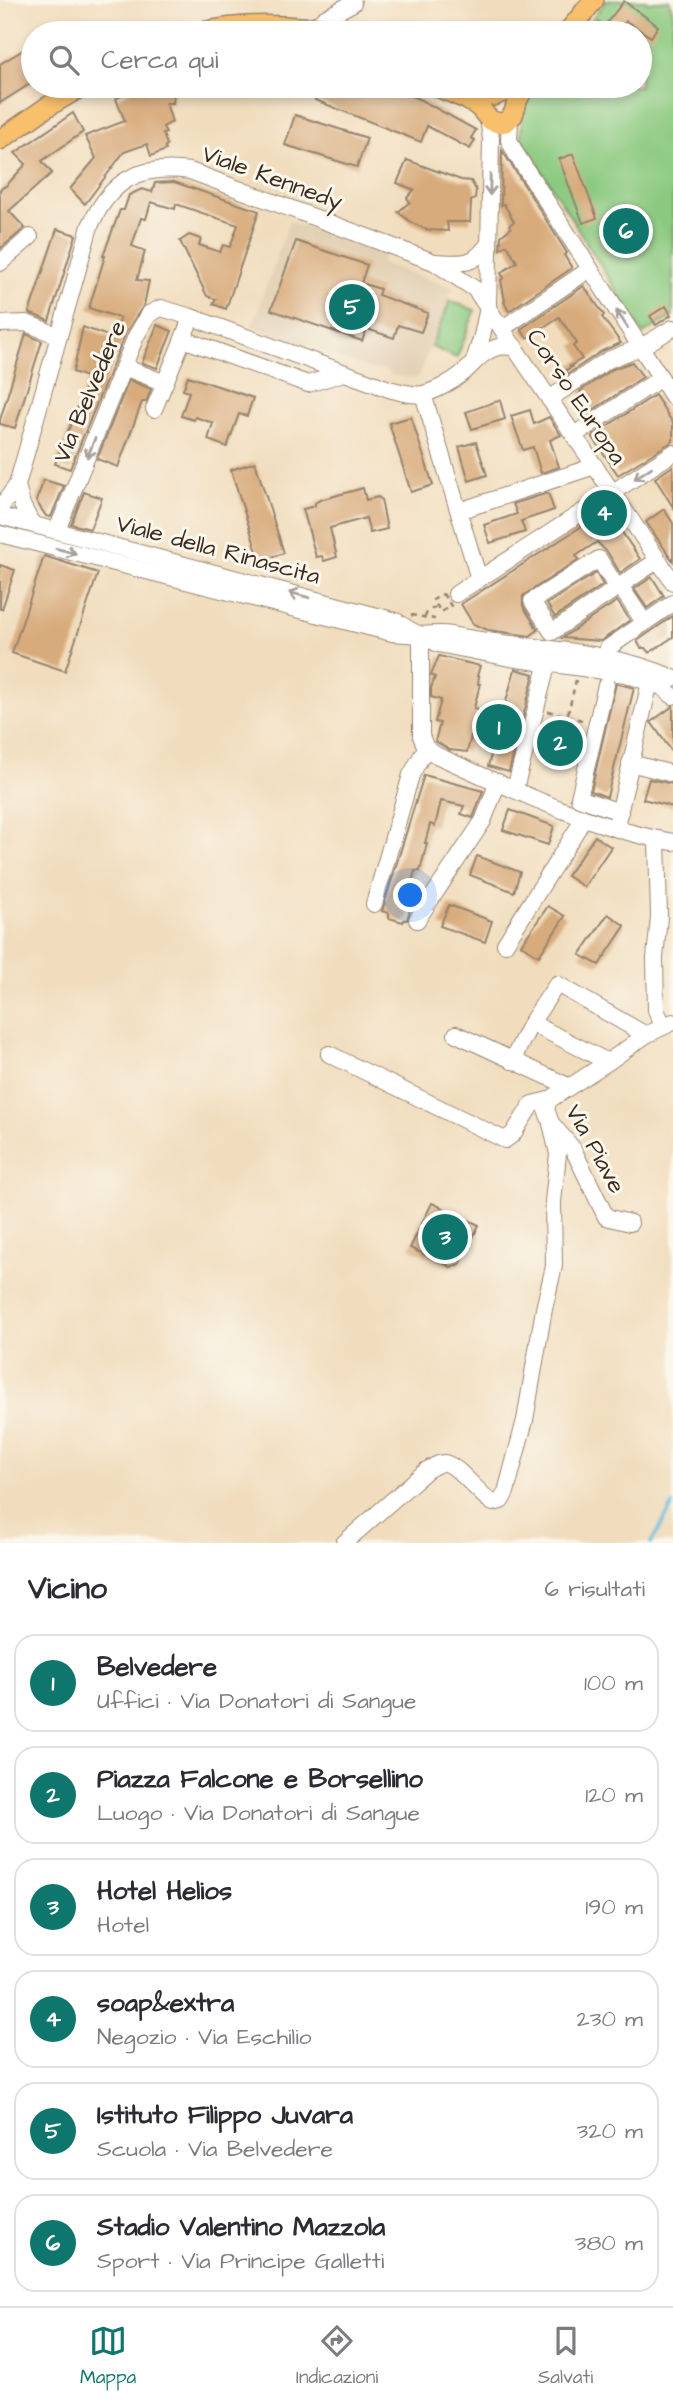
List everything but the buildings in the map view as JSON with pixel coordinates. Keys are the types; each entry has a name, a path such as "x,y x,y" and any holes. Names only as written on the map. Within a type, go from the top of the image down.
{"main road":[{"path":"577,21 594,0"},
{"path":"0,140 62,98"},
{"path":"464,98 491,105 501,98"},
{"path":"491,105 498,123 512,113 519,98"}],"street":[{"path":"332,21 354,1"},
{"path":"474,361 488,307 491,105"},
{"path":"509,140 512,113"},
{"path":"491,139 500,136 509,140 673,397"},
{"name":"Viale Kennedy","path":"0,508 17,485 90,226 100,203 117,186 141,173 165,168 190,171 433,262"},
{"path":"0,263 30,237"},
{"path":"433,262 474,261 482,255 489,243"},
{"name":"Corso Europa","path":"433,262 475,289 673,582"},
{"path":"503,328 590,269"},
{"name":"Via Belvedere","path":"57,530 136,336 149,314 161,308 389,390 412,395 423,394"},
{"path":"154,410 191,317"},
{"path":"0,324 26,323 59,336"},
{"path":"549,398 608,360 641,348 673,328"},
{"path":"183,339 308,384 345,373"},
{"path":"479,579 423,394 441,387 463,373 474,361 498,347 515,347"},
{"path":"124,367 165,383"},
{"path":"573,435 661,378"},
{"path":"450,598 673,453"},
{"path":"459,511 595,466"},
{"path":"17,485 22,505 32,524"},
{"name":"Viale della Rinascita","path":"0,516 396,621 438,644 510,658 616,672 650,681 673,696"},
{"name":"Viale della Rinascita","path":"0,534 392,633 421,635 438,632 496,643 598,656 653,669 673,678"},
{"path":"644,622 619,587 598,559 532,601 552,632 619,587 658,560"},
{"path":"608,648 673,603"},
{"path":"421,635 421,736 426,748 436,755 582,818 618,819"},
{"path":"515,789 548,662"},
{"path":"618,819 650,681"},
{"path":"606,685 579,798 665,841 666,917 656,958 656,1010 668,1023"},
{"path":"374,904 411,775 426,748"},
{"path":"630,763 673,774"},
{"path":"417,920 483,821 498,782"},
{"path":"505,944 582,818"},
{"path":"656,958 673,964"},
{"path":"512,1061 531,1023 557,984 646,1035"},
{"path":"531,1023 608,1062"},
{"name":"Via Piave","path":"630,1223 606,1217 573,1149 551,1123 546,1110 548,1100 668,1023"},
{"path":"456,1034 568,1086"},
{"path":"329,1054 505,1140 513,1135 532,1104 548,1100"},
{"path":"344,1543 427,1470 442,1463 452,1465 484,1498 493,1503 501,1501 506,1492 525,1420 554,1266 553,1202 558,1154 551,1123"}],"path":[{"path":"450,598 441,612 433,600 450,598"},
{"path":"425,617 427,612 437,606"},
{"path":"412,614 437,620"},
{"path":"561,743 577,677"},
{"path":"536,709 592,722"},
{"path":"529,734 585,751"}],"shaded area":[{"path":"289,221 383,254 381,263 453,287 418,378 389,375 389,372 380,369 377,371 252,327"}],"green space":[{"path":"607,0 669,0 673,13 673,316 643,334 521,137 522,110 531,98 652,98 652,21 590,21"},
{"path":"450,301 475,310 457,358 431,347"}],"waterway":[{"path":"651,1543 673,1505"}],"place":[{"name":"Stadio Valentino Mazzola","path":"626,231"},
{"name":"Istituto Filippo Juvara","path":"352,307"},
{"name":"soap&extra","path":"604,513"},
{"name":"Belvedere","path":"499,727"},
{"name":"Piazza Falcone e Borsellino","path":"560,743"},
{"name":"Hotel Helios","path":"445,1237"}]}
